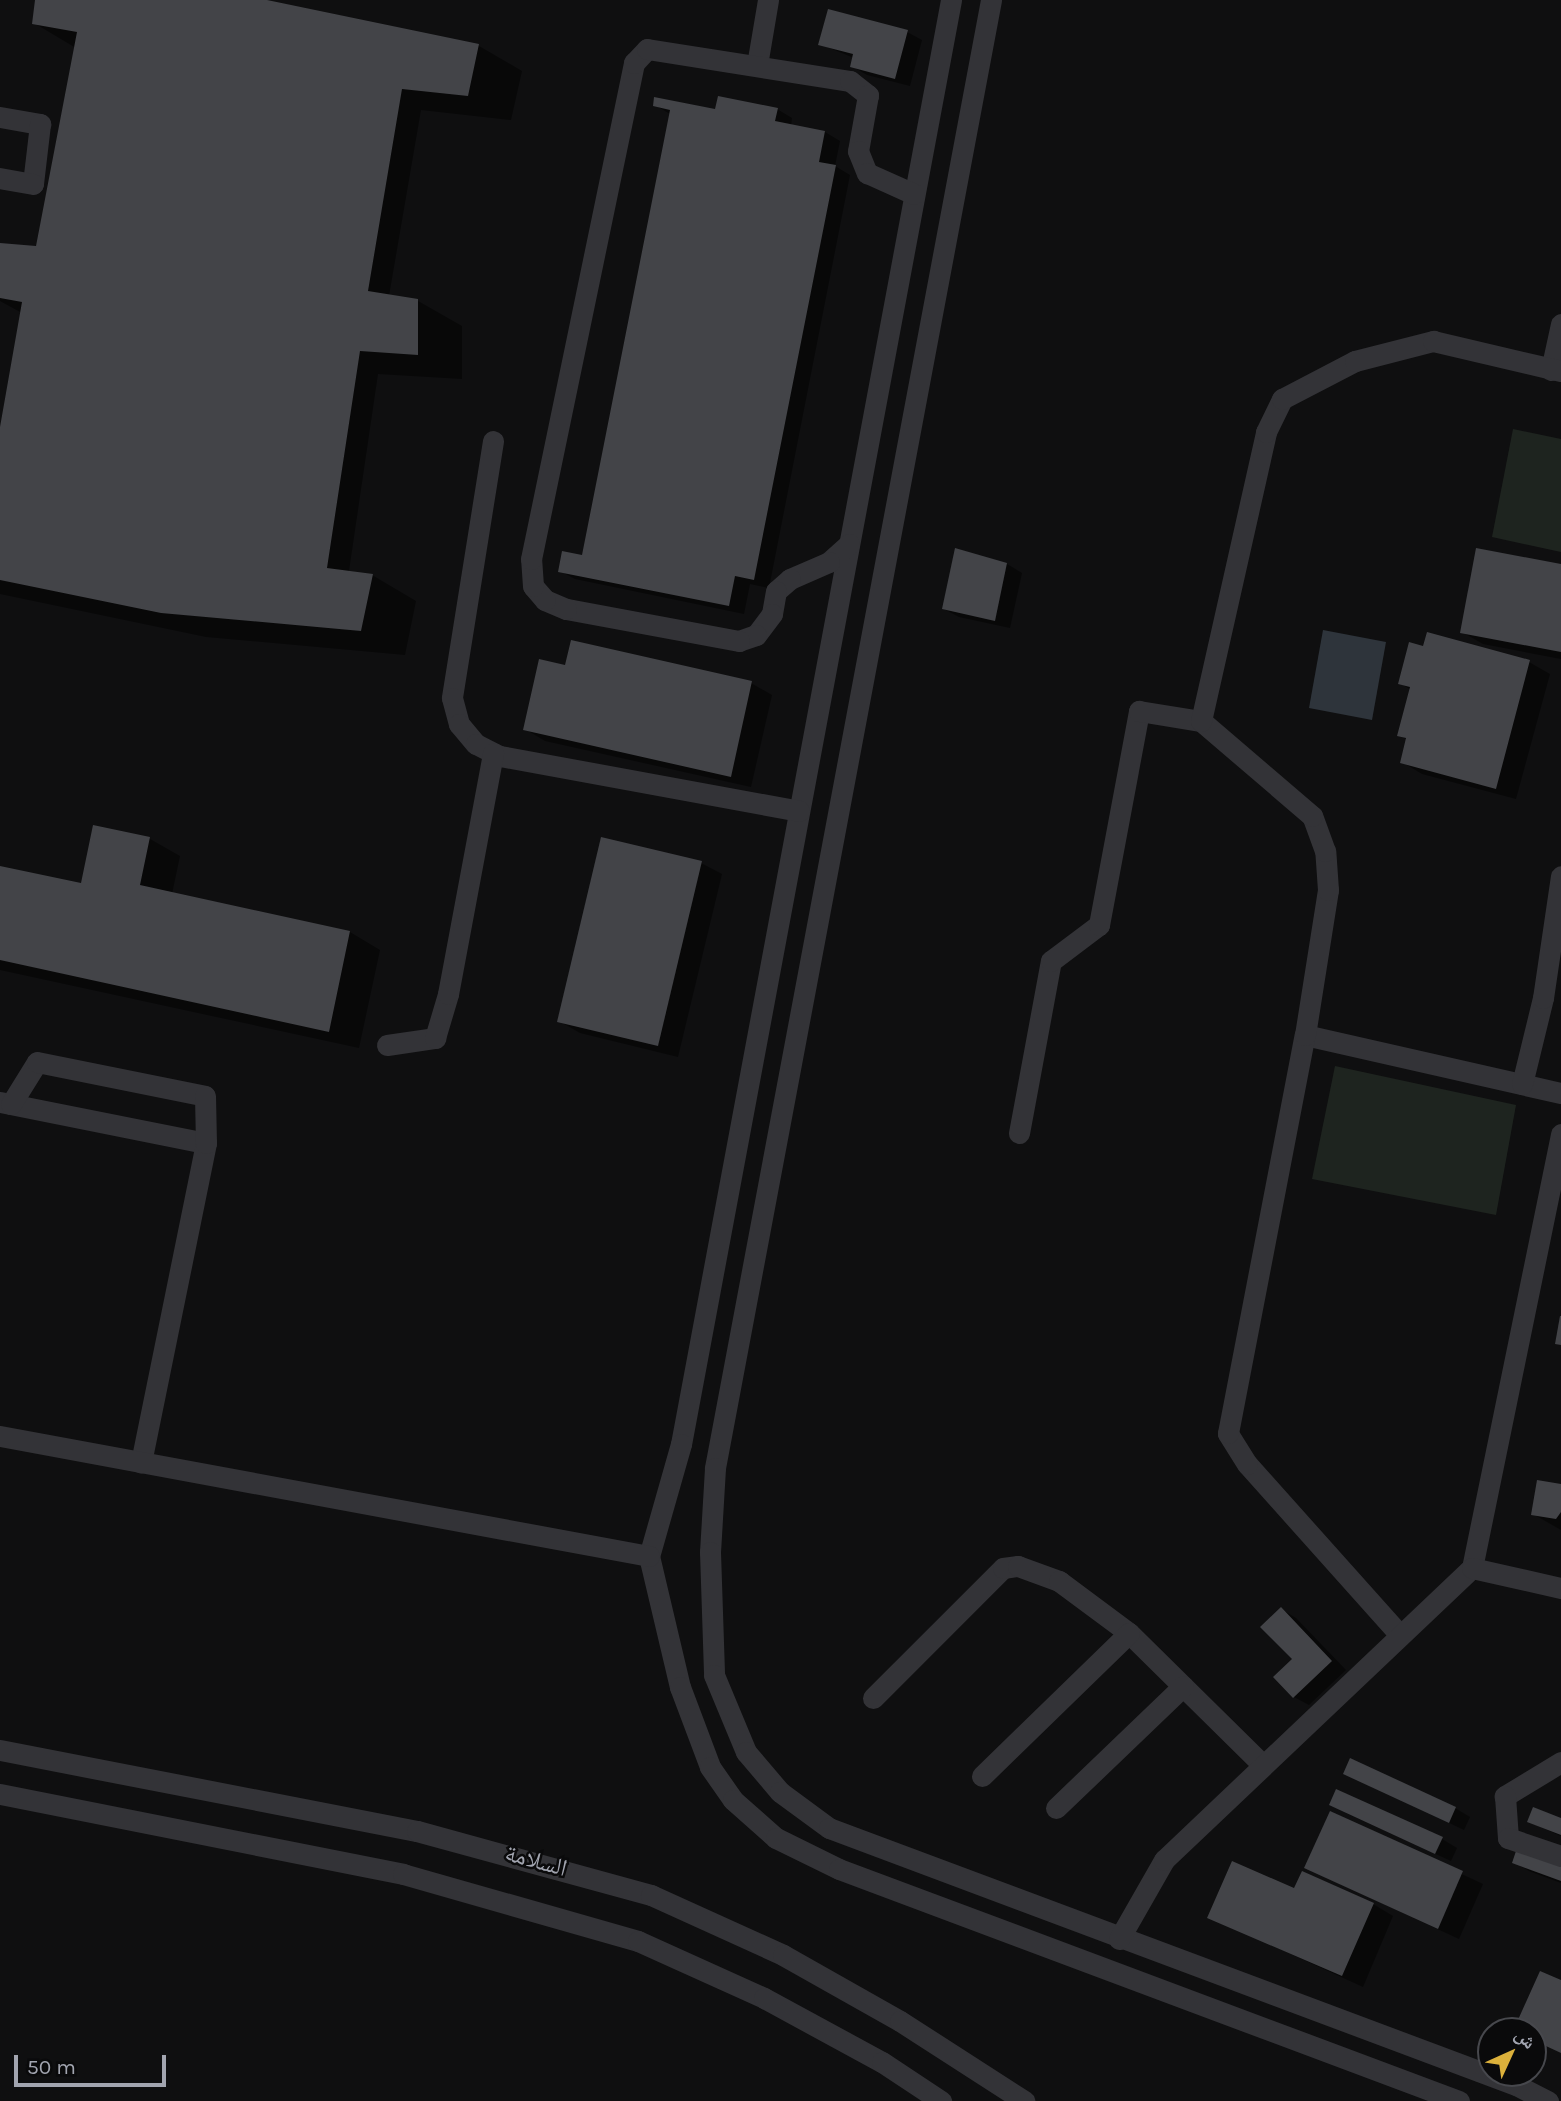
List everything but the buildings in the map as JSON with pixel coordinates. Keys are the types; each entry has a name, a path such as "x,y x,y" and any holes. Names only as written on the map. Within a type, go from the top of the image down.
{"street":[{"path":"757,65 768,0"},
{"path":"951,0 681,1444 649,1556 680,1687 710,1767 733,1800 776,1838 839,1869 1459,2101"},
{"path":"991,0 715,1468 710,1552 714,1675 746,1752 780,1793 830,1828 1119,1939 1516,2085 1548,2101"},
{"path":"849,544 829,562 783,584 776,591 772,614 756,635 739,642 566,609 545,600 533,586 531,559 634,63 648,49 850,81 868,95 858,151 867,173 914,194"},
{"path":"0,117 40,124 33,184 0,178"},
{"path":"1202,721 1266,432 1282,399 1355,361 1433,341 1556,371 1561,324"},
{"path":"493,441 452,698 459,724 477,744 493,753 799,811"},
{"path":"1019,1133 1051,961 1099,925 1139,711 1202,721 1312,817 1325,851 1328,890 1305,1035 1227,1433 1247,1464 1400,1635"},
{"path":"387,1045 435,1038 448,993 493,753"},
{"path":"1522,1084 1552,1000 1561,876"},
{"path":"1305,1035 1561,1093"},
{"path":"141,1462 206,1143 205,1096 37,1062 6,1103 206,1143"},
{"path":"1119,1939 1164,1860 1472,1568 1553,1211 1561,1135"},
{"path":"0,1436 649,1556"},
{"path":"873,1698 1009,1566 1059,1581 1129,1633 1263,1766"},
{"path":"1472,1568 1561,1588"},
{"path":"982,1776 1129,1633"},
{"path":"680,1687 714,1675"},
{"path":"1056,1808 1183,1686"},
{"name":"السلامة","path":"0,1750 417,1830 651,1895 783,1955 900,2021 1024,2101"},
{"path":"1561,1762 1504,1796 1508,1838 1561,1856"},
{"path":"1540,1775 1561,1783"},
{"name":"السلامة","path":"0,1794 403,1874 638,1941 764,1998 883,2062 941,2101"}],"shaded area":[{"path":"1513,429 1561,439 1561,552 1492,537"},
{"path":"1323,630 1386,642 1372,720 1309,708"},
{"path":"1335,1066 1516,1105 1496,1215 1312,1179"}]}
